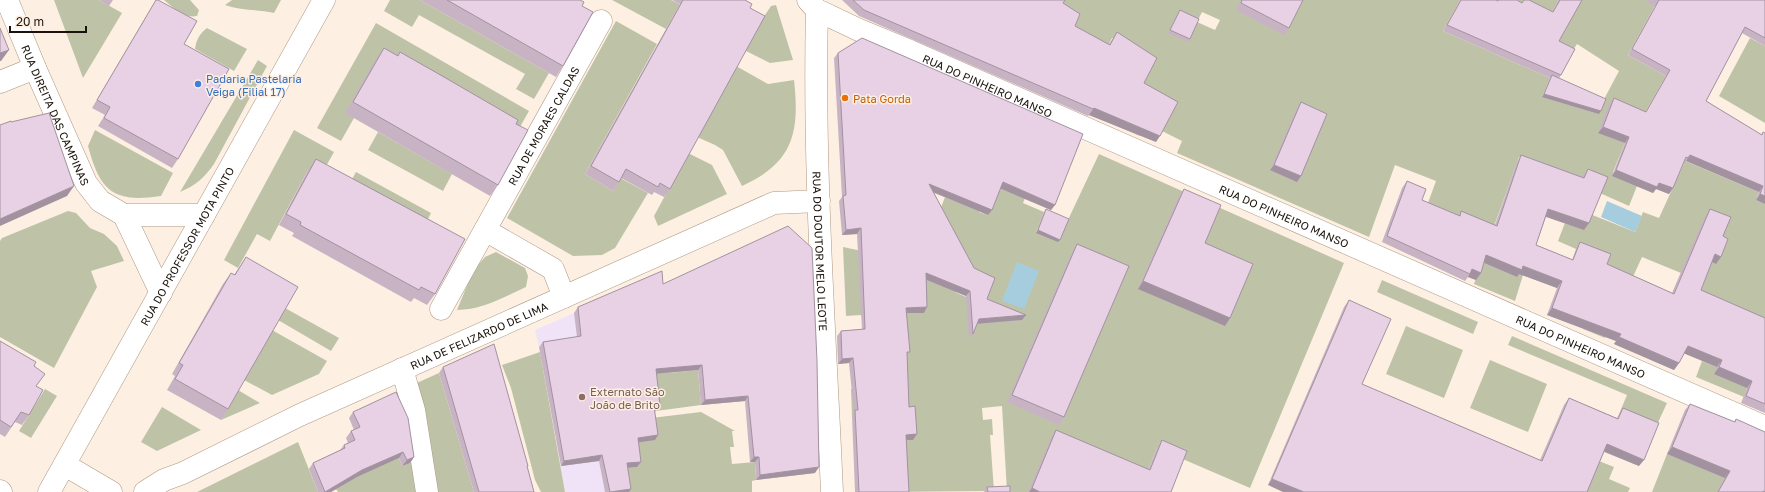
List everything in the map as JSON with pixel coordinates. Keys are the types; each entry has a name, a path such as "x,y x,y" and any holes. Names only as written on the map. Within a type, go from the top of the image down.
{"street":[{"name":"RUA DIREITA DAS CAMPINAS","path":"7,0 35,68 86,183 100,201 124,215"},
{"name":"RUA DO PROFESSOR MOTA PINTO","path":"49,492 324,0"},
{"name":"RUA DO DOUTOR MELO LEOTE","path":"812,5 816,66 819,201 832,492"},
{"name":"RUA DO PINHEIRO MANSO","path":"812,5 859,30 910,51 1765,427"},
{"name":"RUA DE MORAES CALDAS","path":"441,308 601,21"},
{"path":"0,82 35,68"},
{"name":"RUA DE FELIZARDO DE LIMA","path":"145,492 164,480 183,473 300,415 774,204 819,201"},
{"path":"160,293 124,215 204,215"},
{"path":"485,230 553,269 564,297"},
{"path":"402,369 414,410 427,492"},
{"path":"65,465 111,492"}],"shaded area":[{"name":"Externato São João de Brito","path":"604,300 627,492 565,492 542,358 535,330"}],"green space":[{"path":"54,0 99,0 122,13 83,78"},
{"path":"164,0 190,0 199,10 197,16 188,16 183,14"},
{"path":"232,0 281,0 274,13 225,5"},
{"path":"390,0 420,0 549,73 534,99 516,89 525,74 419,15 412,27 384,11"},
{"path":"612,0 671,0 680,4 666,29"},
{"path":"1049,0 1460,0 1443,31 1550,78 1542,97 1603,101 1619,71 1577,44 1570,55 1555,47 1581,0 1658,0 1628,55 1666,76 1642,118 1610,104 1599,132 1625,143 1613,172 1637,186 1629,206 1519,157 1492,232 1425,211 1436,181 1395,165 1369,237 1177,153 1182,141 1162,131 1158,100 1140,136 1119,127 1153,63 1112,38 1105,51 1070,32","holes":["1202,12 1220,20 1215,30 1197,22"]},
{"path":"1501,0 1558,0 1549,19"},
{"path":"776,5 793,60 770,63 744,50 771,6"},
{"path":"616,21 657,44 585,174 613,191 620,178 648,193 615,248 602,255 573,256 507,218"},
{"path":"376,23 529,111 516,134 354,118 341,141 317,128"},
{"path":"207,28 247,49 234,71 195,49 199,37"},
{"path":"1750,38 1765,46 1765,123 1719,96"},
{"path":"258,60 267,66 214,164 199,181 180,192"},
{"path":"736,66 768,84 794,80 796,99 794,131 782,156 772,167 759,177 742,186 723,150 697,137"},
{"path":"981,106 979,212 988,215 999,188 1025,198 1023,203 1044,212 1036,233 1067,222 1099,154 1344,263 1250,488 1157,448 1139,492 1007,492 1002,406 982,408 983,420 992,419 993,435 990,435 994,491 881,492 852,416 851,389 891,386 861,315 846,316 843,247 919,263 957,293 983,304 965,272 934,225"},
{"path":"95,130 173,173 161,196 131,198 111,191 104,184 98,174 88,146"},
{"path":"294,130 334,152 320,177 308,170 270,241 257,234 238,268 224,260"},
{"path":"378,132 452,174 443,191 368,150"},
{"path":"688,153 712,165 727,194 658,226 654,216"},
{"path":"1685,161 1759,192 1756,200 1765,204 1765,327 1716,320 1681,273 1642,257 1605,338 1583,329 1602,280 1576,249 1558,241 1568,215 1590,214 1635,232 1643,212 1659,218"},
{"path":"356,172 431,213 422,231 346,190"},
{"path":"68,211 76,213 90,228 104,234 117,246 124,261 91,271 97,287 54,368 0,337 0,241 2,238"},
{"path":"496,252 525,268 528,276 526,287 501,299 475,308 457,310 473,271 485,257"},
{"path":"1482,262 1517,277 1518,273 1523,275 1515,301 1474,284"},
{"path":"1382,280 1478,322 1473,334 1377,292"},
{"path":"285,308 339,338 331,351 278,320"},
{"path":"1406,326 1463,350 1444,398 1386,374"},
{"path":"272,330 327,361 319,374 272,395 244,380"},
{"path":"1512,336 1667,403 1655,429 1619,414 1627,395 1508,345"},
{"path":"665,348 668,373 698,370 701,405 656,411 640,355"},
{"path":"540,352 565,492 541,492 535,480 511,388 502,365"},
{"path":"1490,360 1547,384 1528,432 1470,408"},
{"path":"1702,361 1717,367 1747,388 1744,397 1696,377"},
{"path":"439,373 474,492 338,492 336,489 352,479 399,458 402,466 420,459 390,395"},
{"path":"45,389 57,396 31,438 19,431"},
{"path":"238,390 260,403 221,420"},
{"path":"162,407 201,430 157,451 141,442"},
{"path":"701,412 735,431 732,431 734,447 730,447 732,464 755,462 756,480 752,481 752,492 627,492 624,468 637,467 634,443 651,418"},
{"path":"1745,436 1722,492 1652,492 1667,454 1708,470"},
{"path":"298,442 318,492 197,492"},
{"path":"1599,461 1614,467 1609,479 1630,488 1628,492 1585,492"}],"water":[{"path":"1607,201 1642,216 1635,232 1601,217"},
{"path":"1017,262 1039,271 1024,309 1002,301"}],"building":[{"path":"156,0 197,21 184,44 229,69 178,159 104,118 110,107 97,100"},
{"path":"447,0 580,0 584,2 582,6 593,12 563,66"},
{"path":"683,0 745,0 752,4 750,8 765,16 670,189 660,183 658,187 626,169 619,182 591,166"},
{"path":"853,0 1065,0 1063,3 1080,14 1075,26 1110,45 1117,32 1157,58 1144,83 1178,102 1160,136 1094,108 1093,109 864,10"},
{"path":"1242,0 1303,0 1289,28 1241,3"},
{"path":"1461,0 1517,0 1522,3 1524,0 1529,0 1553,12 1560,0 1582,0 1559,41 1575,49 1561,75 1447,25"},
{"path":"1659,0 1765,0 1765,38 1745,27 1706,101 1762,135 1763,132 1765,133 1765,196 1760,194 1763,186 1690,155 1688,158 1686,157 1673,188 1659,183 1657,187 1616,170 1629,137 1603,127 1614,98 1646,112 1670,70 1632,49"},
{"path":"1180,10 1199,19 1190,39 1170,30"},
{"path":"0,28 9,50 0,53"},
{"path":"862,38 1083,134 1055,205 1003,182 992,210 929,184 974,268 995,278 987,299 1026,315 979,319 973,334 970,291 926,273 927,307 906,308 910,352 907,352 909,407 915,406 917,434 906,435 909,492 859,492 855,410 858,410 853,358 842,359 841,331 865,329 861,228 846,230 843,196 846,195 838,53"},
{"path":"384,48 398,56 400,52 444,77 518,120 516,124 528,130 498,185 353,102"},
{"path":"1552,75 1606,99 1601,111 1544,94"},
{"path":"1301,102 1327,114 1301,176 1274,165"},
{"path":"49,113 74,186 0,219 0,125 11,121"},
{"path":"1521,155 1584,178 1588,169 1608,177 1589,223 1548,209 1536,245 1573,260 1580,242 1611,254 1607,264 1674,294 1710,209 1731,217 1723,236 1728,239 1721,257 1715,254 1701,290 1765,318 1765,404 1746,396 1752,381 1719,367 1722,360 1688,346 1679,363 1619,337 1621,334 1552,308 1562,281 1523,266 1522,270 1486,255 1481,273 1472,269 1470,274 1387,236 1407,181 1426,189 1422,200 1460,216 1461,211 1497,226"},
{"path":"316,159 465,239 435,294 421,287 419,290 300,225 301,222 286,214"},
{"path":"1184,189 1221,205 1205,243 1253,264 1230,318 1143,281"},
{"path":"1046,209 1069,219 1060,240 1038,230"},
{"path":"788,226 812,248 817,361 819,467 760,475 759,457 754,457 748,396 705,400 702,365 656,369 660,405 654,406 658,435 638,438 641,462 627,463 631,489 610,492 602,455 564,461 543,342 581,336 578,307 662,271 663,284"},
{"path":"1077,244 1129,266 1064,417 1012,395"},
{"path":"246,257 298,287 228,409 175,379 183,365 179,363 231,273 235,275"},
{"path":"1349,300 1391,319 1362,384 1542,461 1569,398 1618,419 1623,408 1659,423 1644,460 1607,444 1587,492 1304,492 1272,479"},
{"path":"0,341 36,362 34,366 45,374 36,386 43,390 29,415 21,412 11,427 0,420"},
{"path":"494,344 534,492 479,492 443,367"},
{"path":"396,392 408,418 414,457 407,460 403,452 362,470 325,492 313,463 345,448 344,445 355,440 351,431 360,427 353,412"},
{"path":"1690,404 1735,422 1736,419 1765,432 1765,492 1718,492 1730,471 1672,447"},
{"path":"1056,430 1150,470 1162,440 1187,451 1171,492 1040,492 1032,488"},
{"path":"1010,486 1010,492 988,492 987,487"}],"place":[{"name":"Padaria Pastelaria Veiga (Filial 17)","path":"198,84"},
{"name":"Pata Gorda","path":"845,98"},
{"name":"Externato São João de Brito","path":"582,397"}]}
